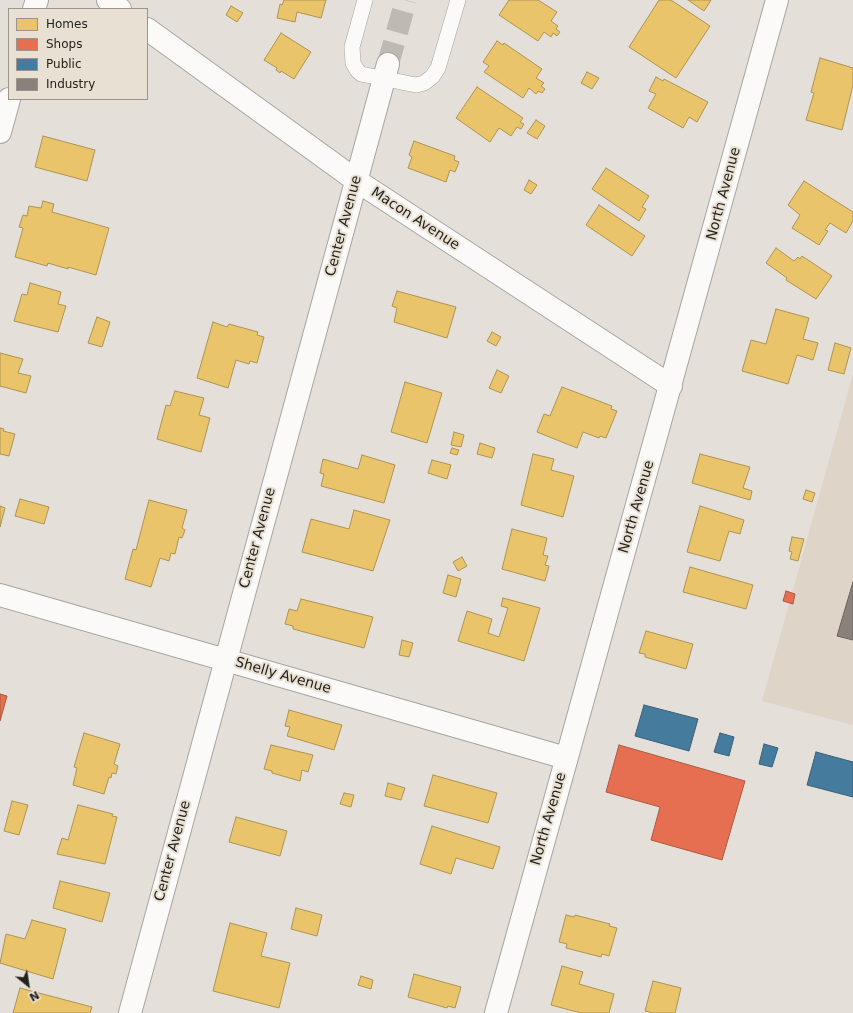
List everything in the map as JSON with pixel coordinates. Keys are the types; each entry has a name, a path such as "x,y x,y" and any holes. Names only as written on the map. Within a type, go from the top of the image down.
{"street":[{"path":"108,0 119,8"},
{"name":"North Avenue","path":"496,1013 777,0"},
{"name":"Macon Avenue","path":"148,29 357,181 671,386"},
{"name":"Center Avenue","path":"130,1013 225,659 386,72"},
{"path":"0,132 9,100"},
{"name":"Shelly Avenue","path":"0,595 566,758"}],"lane":[{"path":"366,0 352,47 353,63 361,74 386,72 416,85 424,83 432,77 438,68 458,0"}],"shaded area":[{"path":"853,374 853,725 762,701"}],"building: Homes":[{"path":"284,0 326,0 321,18 297,12 295,22 277,18 280,4 282,5"},
{"path":"509,0 538,0 557,12 551,21 558,26 556,29 560,32 557,36 553,33 551,37 544,32 538,41 499,15"},
{"path":"659,0 671,0 710,26 676,78 629,47"},
{"path":"688,0 711,0 704,11"},
{"path":"231,6 243,13 237,22 226,15"},
{"path":"281,33 311,52 294,79 281,71 280,73 276,70 277,68 264,60"},
{"path":"497,41 503,45 504,43 542,69 536,78 544,83 541,86 545,89 542,93 538,91 536,94 529,88 523,98 484,72 489,66 483,62"},
{"path":"820,58 853,68 853,85 842,130 806,120 814,93 811,92"},
{"path":"587,72 599,78 592,89 581,83"},
{"path":"656,77 663,81 664,79 708,102 697,122 689,117 683,128 648,108 656,94 649,91"},
{"path":"477,87 523,118 520,122 524,124 521,129 517,127 511,136 499,128 490,142 456,118"},
{"path":"536,120 545,126 537,139 527,133"},
{"path":"43,136 95,150 87,181 35,167"},
{"path":"414,141 455,156 454,160 459,162 455,172 450,170 446,182 408,168 412,157 409,155"},
{"path":"606,168 649,196 642,207 646,209 639,221 592,189"},
{"path":"529,180 537,185 531,194 524,190"},
{"path":"804,181 853,212 853,221 846,233 830,223 825,230 828,231 819,245 792,228 800,215 788,205"},
{"path":"43,201 54,204 52,212 109,228 96,275 48,263 47,266 15,257 23,228 19,227 23,215 27,216 29,206 41,208"},
{"path":"599,205 645,236 632,256 586,225"},
{"path":"776,248 794,261 798,257 800,259 802,256 832,276 816,299 786,280 787,278 766,263"},
{"path":"30,283 61,292 58,304 66,306 58,332 14,321 22,294 27,295"},
{"path":"397,291 456,307 447,338 394,322 397,308 392,306"},
{"path":"776,309 809,318 803,339 818,343 813,360 797,355 788,384 742,371 751,340 766,344"},
{"path":"97,317 110,322 102,347 88,343"},
{"path":"213,322 227,327 229,324 258,332 257,335 264,337 257,363 250,361 249,364 236,360 228,388 197,378"},
{"path":"492,332 501,337 496,346 487,341"},
{"path":"835,343 851,348 844,374 828,370"},
{"path":"0,353 23,359 18,373 31,376 26,393 0,386"},
{"path":"497,370 509,376 501,393 489,388"},
{"path":"405,382 442,393 427,443 391,432"},
{"path":"562,387 612,406 611,409 617,411 606,438 600,436 599,438 583,432 577,448 537,432 544,414 550,416"},
{"path":"175,391 204,398 199,415 210,418 201,452 157,439 166,405 170,406"},
{"path":"0,428 4,429 3,431 15,434 9,456 0,454"},
{"path":"454,432 464,435 461,447 451,445"},
{"path":"480,443 495,448 492,458 477,454"},
{"path":"452,448 459,450 457,455 450,453"},
{"path":"533,454 554,459 551,470 574,476 563,517 521,505"},
{"path":"700,454 750,467 743,488 752,491 750,500 692,483"},
{"path":"362,455 395,465 384,503 321,486 324,474 320,473 323,459 358,469"},
{"path":"432,460 451,465 447,479 428,473"},
{"path":"806,490 815,493 812,502 803,499"},
{"path":"20,499 49,507 44,524 15,516"},
{"path":"149,500 187,510 182,528 185,530 182,538 179,537 175,554 171,553 169,561 160,558 151,587 125,579 133,549 136,550"},
{"path":"0,506 5,508 0,527"},
{"path":"700,506 744,520 740,534 729,531 720,561 687,552"},
{"path":"354,510 390,520 373,571 302,552 311,519 349,529"},
{"path":"512,529 547,538 543,555 548,556 545,565 549,566 545,581 502,569"},
{"path":"792,537 804,539 798,561 790,559 792,552 789,551"},
{"path":"462,557 467,566 458,571 453,562"},
{"path":"690,567 753,585 746,609 683,592"},
{"path":"448,575 461,579 456,597 443,593"},
{"path":"503,598 540,608 524,661 458,641 467,611 492,619 488,633 499,637 508,608 501,606"},
{"path":"301,599 373,617 364,648 293,629 293,626 285,624 289,609 297,611"},
{"path":"646,631 693,644 686,669 645,657 645,654 639,653"},
{"path":"402,640 413,643 409,657 399,655"},
{"path":"289,710 342,725 334,750 287,736 290,727 285,726"},
{"path":"84,733 120,744 114,764 118,766 116,774 112,773 111,778 109,777 104,794 73,785 77,768 74,767"},
{"path":"271,745 313,755 308,772 302,770 300,781 272,773 272,771 264,769"},
{"path":"433,775 497,793 488,823 424,806"},
{"path":"388,783 405,788 401,800 385,796"},
{"path":"344,793 354,795 351,807 340,804"},
{"path":"12,801 28,805 19,835 4,831"},
{"path":"78,805 113,814 112,816 117,817 105,864 57,854 62,838 68,840"},
{"path":"236,817 287,831 280,856 229,842"},
{"path":"432,826 500,847 493,869 456,858 451,874 420,864"},
{"path":"60,881 110,893 102,922 53,908"},
{"path":"296,908 322,915 317,936 291,929"},
{"path":"566,915 574,917 575,915 610,924 609,926 617,928 609,956 602,954 601,957 566,948 567,944 559,942"},
{"path":"32,920 66,929 53,979 0,963 6,934 25,939"},
{"path":"230,923 267,933 261,956 290,963 279,1008 213,991"},
{"path":"562,966 583,972 579,984 614,994 609,1013 581,1013 551,1005"},
{"path":"414,974 461,987 455,1008 448,1006 447,1008 408,997"},
{"path":"361,976 373,980 371,989 358,985"},
{"path":"653,981 681,988 675,1013 653,1013 645,1011"},
{"path":"20,988 92,1007 90,1013 13,1013"}],"building: Shops":[{"path":"786,591 795,594 793,604 783,601"},
{"path":"0,694 7,696 0,721"},
{"path":"619,745 745,781 722,860 651,840 660,807 606,792"}],"building: Public":[{"path":"644,705 698,719 689,751 635,736"},
{"path":"720,733 734,737 729,756 714,752"},
{"path":"764,744 778,748 772,767 759,764"},
{"path":"816,752 853,762 853,797 807,785"}],"building: Industry":[{"path":"853,582 853,640 837,636"}],"tunnel":[{"path":"388,64 406,0"}]}
